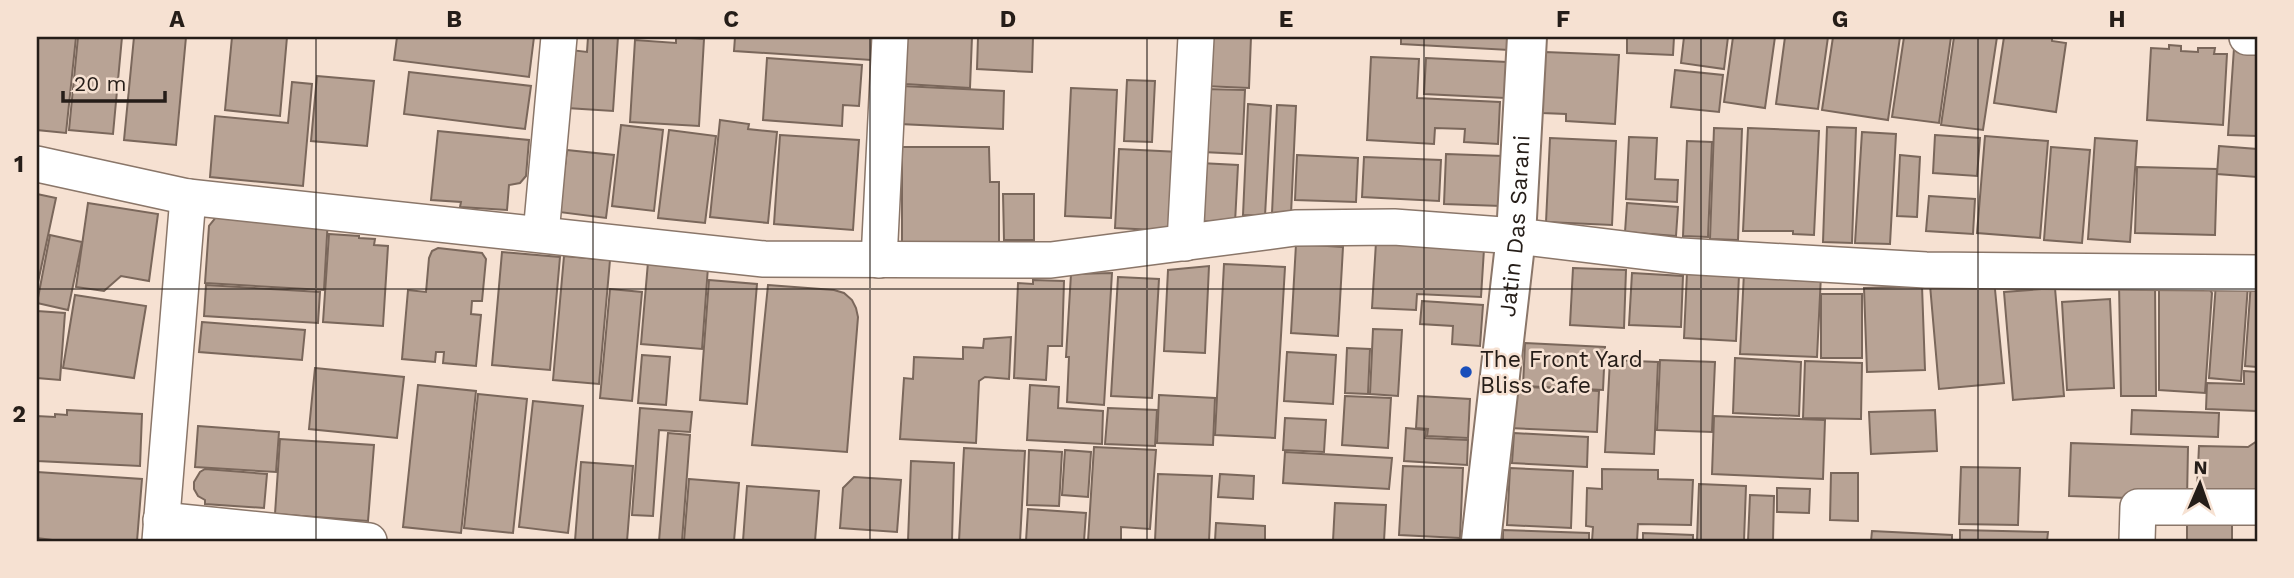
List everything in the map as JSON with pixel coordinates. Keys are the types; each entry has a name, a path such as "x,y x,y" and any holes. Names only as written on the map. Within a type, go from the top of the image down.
{"street":[{"path":"541,234 559,37"},
{"path":"879,260 890,37"},
{"path":"1185,243 1196,37"},
{"name":"Jatin Das Sarani","path":"1481,541 1516,236 1527,37"},
{"path":"2247,37 2257,37"},
{"path":"37,164 188,197 764,259 1051,260 1295,228 1394,227 1516,236 1681,256 1927,270 2257,272"},
{"path":"188,197 161,530 369,541"},
{"path":"2137,541 2138,507 2257,508"}],"building":[{"path":"37,37 76,37 66,133 37,130"},
{"path":"78,37 122,37 113,134 69,130"},
{"path":"134,37 186,37 176,145 124,140"},
{"path":"232,37 287,37 280,116 225,110"},
{"path":"397,37 534,37 529,77 394,60"},
{"path":"588,37 618,37 613,111 567,108 571,50 587,52"},
{"path":"676,37 704,39 699,126 630,122 635,40 676,43"},
{"path":"735,37 872,37 871,60 734,51"},
{"path":"907,37 972,37 970,88 905,84"},
{"path":"978,37 1033,37 1032,72 977,69"},
{"path":"1206,37 1251,37 1249,88 1204,86"},
{"path":"1401,37 1509,37 1509,50 1401,44"},
{"path":"1627,37 1674,37 1673,55 1627,53"},
{"path":"1684,37 1728,37 1724,69 1681,63"},
{"path":"1733,37 1775,37 1765,108 1724,102"},
{"path":"1785,37 1828,37 1818,109 1776,104"},
{"path":"1833,37 1900,37 1888,120 1822,110"},
{"path":"1904,37 1951,37 1939,123 1892,117"},
{"path":"1954,37 1997,37 1983,130 1941,125"},
{"path":"2004,37 2052,37 2052,41 2066,43 2056,112 1994,103"},
{"path":"2169,45 2181,46 2181,51 2198,52 2198,48 2215,48 2214,54 2227,54 2223,125 2147,120 2151,48 2169,49"},
{"path":"2234,48 2257,50 2257,136 2228,135"},
{"path":"1545,52 1619,55 1615,124 1566,121 1566,114 1542,113"},
{"path":"1371,57 1419,59 1417,98 1500,102 1498,144 1464,142 1465,129 1435,128 1434,144 1367,140"},
{"path":"767,58 862,65 859,106 843,105 842,126 763,120"},
{"path":"1426,58 1507,62 1505,98 1424,94"},
{"path":"1675,70 1723,75 1719,112 1671,107"},
{"path":"409,72 531,86 525,129 404,114"},
{"path":"317,76 374,81 367,146 311,141"},
{"path":"1127,80 1155,81 1152,142 1124,141"},
{"path":"292,82 312,84 303,186 210,177 215,116 288,123"},
{"path":"902,86 1004,91 1003,129 900,124"},
{"path":"1071,88 1117,90 1111,218 1065,216"},
{"path":"1205,89 1245,90 1242,154 1203,152"},
{"path":"1248,104 1271,106 1265,216 1243,215"},
{"path":"1277,105 1296,106 1291,214 1272,213"},
{"path":"720,120 749,124 748,129 777,132 768,223 710,217"},
{"path":"621,125 663,130 654,211 612,206"},
{"path":"1827,127 1856,128 1852,243 1823,242"},
{"path":"1714,128 1742,129 1738,240 1710,239"},
{"path":"1748,128 1819,131 1814,235 1793,234 1793,231 1743,231"},
{"path":"669,130 716,136 705,223 658,218"},
{"path":"438,131 529,140 526,176 520,183 509,185 507,210 460,207 461,202 431,200"},
{"path":"1862,132 1896,134 1890,244 1855,243"},
{"path":"780,135 859,140 853,230 774,224"},
{"path":"1935,135 1980,138 1977,176 1933,173"},
{"path":"1985,136 2048,141 2040,238 1977,233"},
{"path":"1629,137 1657,138 1655,179 1678,180 1677,202 1626,199"},
{"path":"1550,138 1616,141 1612,225 1546,222"},
{"path":"2095,138 2137,141 2130,242 2088,239"},
{"path":"1687,141 1712,142 1708,237 1683,236"},
{"path":"2219,146 2257,149 2257,177 2217,174"},
{"path":"902,147 989,147 990,182 999,182 999,243 902,243"},
{"path":"2051,147 2090,150 2082,243 2044,240"},
{"path":"1119,149 1180,152 1176,231 1115,228"},
{"path":"567,150 614,155 606,218 559,212"},
{"path":"1446,154 1503,156 1501,206 1444,204"},
{"path":"1297,155 1358,158 1356,202 1295,200"},
{"path":"1900,155 1920,157 1917,217 1897,216"},
{"path":"1364,157 1441,160 1439,201 1362,197"},
{"path":"1200,163 1238,165 1235,223 1197,221"},
{"path":"2137,167 2217,169 2215,235 2135,233"},
{"path":"37,194 56,198 37,287"},
{"path":"1003,194 1034,194 1034,240 1004,240"},
{"path":"1929,196 1975,199 1973,234 1926,231"},
{"path":"88,203 158,214 149,281 121,276 104,291 76,287"},
{"path":"1627,203 1678,207 1676,236 1625,232"},
{"path":"221,211 328,218 324,290 205,283 209,226"},
{"path":"329,234 375,239 374,245 388,246 383,326 323,322"},
{"path":"50,235 82,242 68,310 37,303"},
{"path":"1376,242 1484,249 1481,297 1417,294 1416,310 1372,308"},
{"path":"1296,244 1343,247 1338,336 1291,333"},
{"path":"438,248 482,253 486,259 482,301 472,301 471,314 481,315 476,366 443,363 444,352 436,352 435,362 402,359 408,290 426,292 429,258 432,251"},
{"path":"502,252 560,257 550,370 492,365"},
{"path":"564,256 610,260 599,384 553,380"},
{"path":"648,262 708,267 702,349 641,344"},
{"path":"1224,264 1285,267 1275,438 1215,435"},
{"path":"1209,266 1205,353 1164,351 1168,270"},
{"path":"1573,268 1626,270 1624,328 1570,325"},
{"path":"1687,272 1739,275 1736,341 1684,338"},
{"path":"1744,272 1821,275 1817,357 1740,354"},
{"path":"1112,273 1104,405 1067,402 1069,357 1066,357 1071,274"},
{"path":"1632,273 1683,276 1681,327 1629,325"},
{"path":"1118,277 1159,279 1152,398 1111,396"},
{"path":"1994,279 2004,383 1939,389 1930,285"},
{"path":"709,280 757,284 747,404 700,400"},
{"path":"1033,280 1064,281 1062,346 1048,346 1046,380 1014,378 1018,283 1033,284"},
{"path":"2251,282 2257,282 2257,367 2245,366"},
{"path":"2119,283 2155,283 2156,396 2121,396"},
{"path":"2216,283 2248,285 2241,381 2209,378"},
{"path":"206,285 320,292 318,323 204,316"},
{"path":"768,285 834,290 844,293 856,308 858,317 847,452 752,445"},
{"path":"1922,286 1925,370 1867,372 1864,288"},
{"path":"2208,287 2212,293 2205,393 2159,390 2159,290"},
{"path":"2055,288 2064,396 2013,400 2004,292"},
{"path":"610,289 642,292 632,401 600,398"},
{"path":"1821,294 1862,294 1862,358 1821,358"},
{"path":"75,295 146,306 134,378 63,368"},
{"path":"2110,299 2114,388 2067,390 2062,302"},
{"path":"1422,301 1483,305 1480,346 1452,344 1453,326 1420,324"},
{"path":"37,311 65,313 60,380 37,378"},
{"path":"202,322 305,330 302,360 199,352"},
{"path":"1373,329 1402,330 1398,396 1370,394"},
{"path":"1011,337 1009,379 985,377 979,381 976,443 900,439 904,378 913,379 914,357 963,359 963,347 983,348 984,339"},
{"path":"1525,343 1605,347 1603,390 1523,386"},
{"path":"1347,348 1370,349 1368,394 1345,393"},
{"path":"1287,352 1336,355 1333,404 1284,401"},
{"path":"642,355 670,357 666,405 638,403"},
{"path":"1735,358 1801,362 1799,416 1733,413"},
{"path":"1610,360 1658,362 1654,454 1605,452"},
{"path":"1660,360 1715,362 1712,432 1657,430"},
{"path":"1805,361 1862,363 1861,419 1803,418"},
{"path":"315,368 404,377 397,438 309,429"},
{"path":"2244,371 2257,372 2257,411 2206,409 2207,383 2244,384"},
{"path":"418,385 476,391 461,533 403,527"},
{"path":"1030,385 1059,387 1058,408 1103,411 1102,444 1027,440"},
{"path":"1512,386 1599,391 1597,432 1509,428"},
{"path":"478,394 527,399 513,533 464,528"},
{"path":"1159,395 1215,398 1213,445 1157,443"},
{"path":"1345,396 1391,398 1388,448 1342,445"},
{"path":"1418,396 1470,399 1468,438 1427,436 1428,429 1416,428"},
{"path":"533,401 583,406 568,533 519,527"},
{"path":"640,408 692,412 690,432 659,430 653,516 632,515"},
{"path":"1108,408 1157,410 1155,446 1105,444"},
{"path":"67,410 142,414 140,466 37,461 37,416 67,415"},
{"path":"1935,410 1937,451 1871,454 1869,412"},
{"path":"2132,410 2219,413 2218,437 2131,434"},
{"path":"1714,416 1825,420 1823,479 1712,474"},
{"path":"1285,418 1326,420 1324,452 1283,450"},
{"path":"198,426 279,432 276,472 195,467"},
{"path":"1406,428 1426,430 1425,438 1468,440 1467,465 1404,461"},
{"path":"668,433 690,435 682,541 659,541"},
{"path":"1514,433 1588,437 1587,467 1512,463"},
{"path":"280,439 374,445 368,521 275,514"},
{"path":"2257,441 2257,500 2199,495 2199,446 2248,447"},
{"path":"2071,443 2188,447 2187,500 2069,496"},
{"path":"1094,447 1156,450 1150,529 1121,527 1121,541 1088,541"},
{"path":"964,448 1025,451 1020,541 959,541"},
{"path":"1029,450 1062,452 1059,506 1027,505"},
{"path":"1065,450 1091,452 1088,497 1062,495"},
{"path":"1285,452 1392,458 1389,489 1283,483"},
{"path":"911,461 954,463 952,541 908,541"},
{"path":"581,462 633,466 627,541 575,541"},
{"path":"1403,466 1463,468 1460,538 1399,535"},
{"path":"1961,467 2020,468 2018,525 1959,524"},
{"path":"1510,468 1573,471 1571,528 1507,525"},
{"path":"205,469 267,474 264,508 205,504 205,500 198,496 194,489 194,482"},
{"path":"1602,469 1658,470 1658,479 1693,480 1691,525 1638,524 1637,541 1592,541 1593,527 1586,526 1587,488 1602,489"},
{"path":"37,472 142,479 137,541 60,541 37,538"},
{"path":"1831,473 1858,473 1858,521 1830,520"},
{"path":"1158,474 1212,476 1209,541 1155,541"},
{"path":"1220,474 1254,476 1253,499 1218,497"},
{"path":"854,477 901,480 897,532 840,528 843,488"},
{"path":"689,479 739,483 734,541 684,541"},
{"path":"1699,484 1746,486 1744,541 1697,541"},
{"path":"747,486 819,491 815,541 743,541"},
{"path":"1777,488 1810,489 1809,513 1777,512"},
{"path":"1750,495 1774,496 1773,541 1748,541"},
{"path":"1335,503 1386,505 1384,541 1333,541"},
{"path":"1028,509 1086,513 1084,541 1026,541"},
{"path":"2187,522 2232,523 2232,541 2187,541"},
{"path":"1216,523 1265,526 1265,541 1215,541"},
{"path":"1503,530 1589,533 1589,541 1503,541"},
{"path":"1960,530 2048,532 2047,541 1960,541"},
{"path":"1872,531 1952,535 1952,541 1871,541"},
{"path":"1643,533 1693,535 1693,541 1643,541"}],"place":[{"name":"The Front Yard Bliss Cafe","path":"1466,372"}]}
